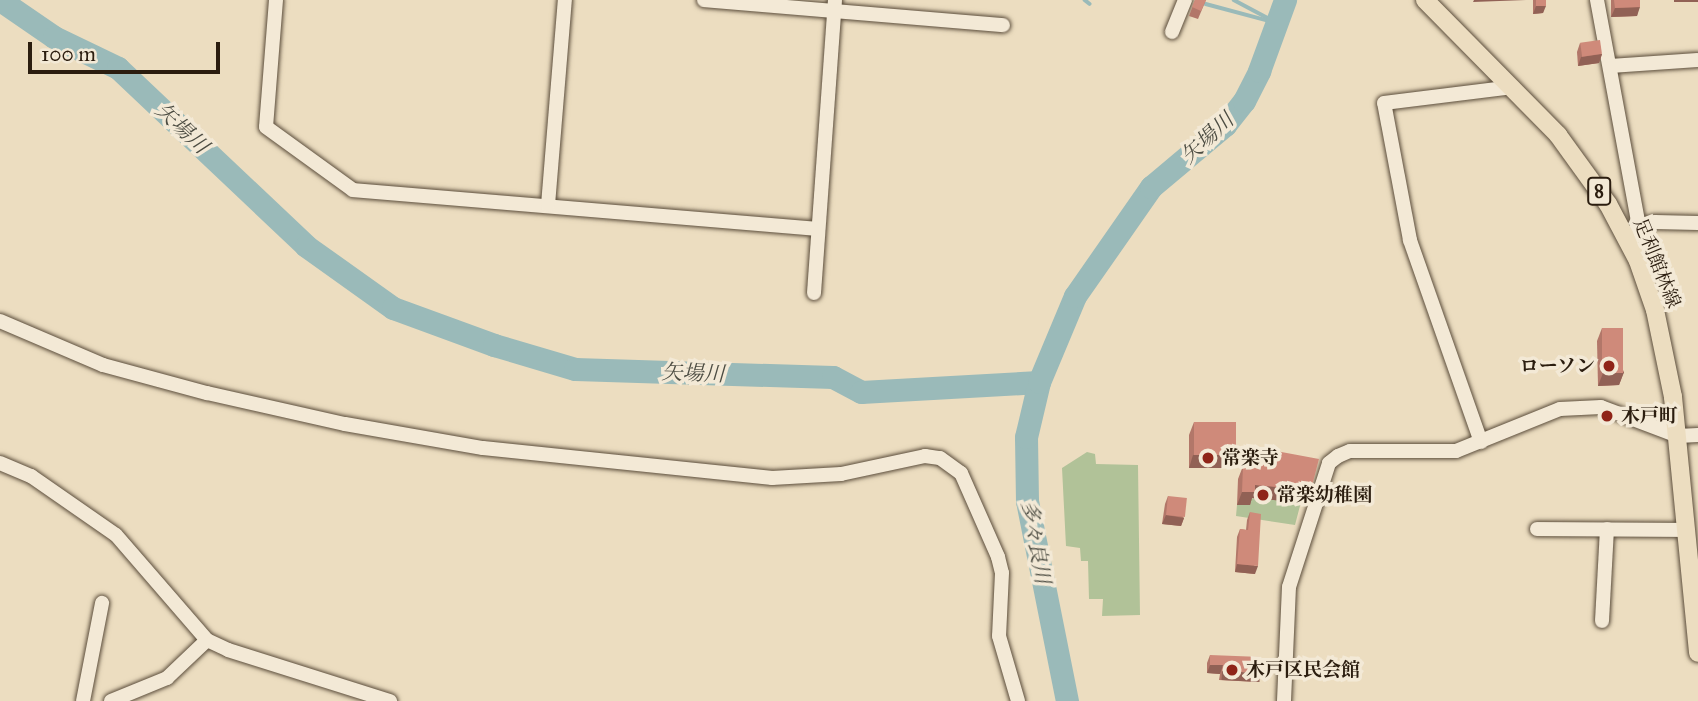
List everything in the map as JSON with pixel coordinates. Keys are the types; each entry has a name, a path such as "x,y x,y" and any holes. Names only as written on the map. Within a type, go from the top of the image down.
{"main road":[{"name":"足利館林線","path":"1425,0 1513,87 1573,154 1633,232 1655,310 1678,436 1690,527 1698,653"}],"street":[{"path":"276,0 267,127 353,190 817,229"},
{"path":"548,205 565,0"},
{"path":"704,0 835,6 1003,25"},
{"path":"1172,32 1185,0"},
{"path":"1597,0 1610,66 1633,232 1667,221 1698,223"},
{"path":"814,293 835,6"},
{"path":"1610,66 1698,60"},
{"path":"1480,442 1410,240 1384,103 1513,87"},
{"path":"0,321 103,365 207,393 345,424 483,448 772,478 829,475 925,456 940,458 961,473 998,557 1002,573 999,636 1018,701"},
{"path":"1284,701 1289,586 1329,463 1350,451 1446,452 1480,442 1560,408 1601,407 1678,436 1698,435"},
{"path":"0,463 31,476 116,535 207,640 228,650 390,701"},
{"path":"1538,529 1690,527"},
{"path":"1602,621 1607,530"},
{"path":"83,701 102,603"},
{"path":"111,701 167,678 207,640"}],"green space":[{"path":"1087,452 1095,454 1096,464 1138,465 1140,615 1102,616 1103,599 1089,599 1088,561 1081,561 1080,548 1066,546 1062,468"},
{"path":"1250,498 1301,502 1295,525 1236,516 1237,505 1250,505"}],"building":[{"path":"1195,0 1206,0 1201,11 1192,7"},
{"path":"1536,0 1546,0 1546,6 1536,6"},
{"path":"1614,0 1640,0 1640,7 1615,8"},
{"path":"1600,40 1602,54 1582,57 1580,43"},
{"path":"1602,328 1623,328 1623,373 1602,373"},
{"path":"1194,422 1236,422 1236,455 1194,455"},
{"path":"1276,451 1319,459 1311,490 1255,485 1255,492 1242,492 1243,466 1265,464 1266,456"},
{"path":"1168,496 1187,498 1185,517 1166,515"},
{"path":"1250,512 1261,514 1258,566 1237,564 1240,529 1248,530"},
{"path":"1210,655 1261,657 1260,673 1222,671 1223,665 1210,665"}],"waterway":[{"name":"矢場川","path":"0,0 54,37 118,68 306,246 393,308 494,345 575,369 833,377 861,392 1039,382"},
{"path":"1085,0 1090,4"},
{"path":"1234,0 1269,19"},
{"name":"矢場川","path":"1067,701 1027,501 1026,437 1039,382 1075,296 1151,187 1225,125 1244,101 1259,71 1285,0"},
{"path":"1206,4 1277,23"}],"place":[{"name":"ローソン","path":"1609,366"},
{"name":"木戸町","path":"1607,416"},
{"name":"常楽寺","path":"1208,458"},
{"name":"常楽幼稚園","path":"1263,495"},
{"name":"木戸区民会館","path":"1232,670"}],"water label":[{"name":"多々良川","path":"1036,542"}]}
